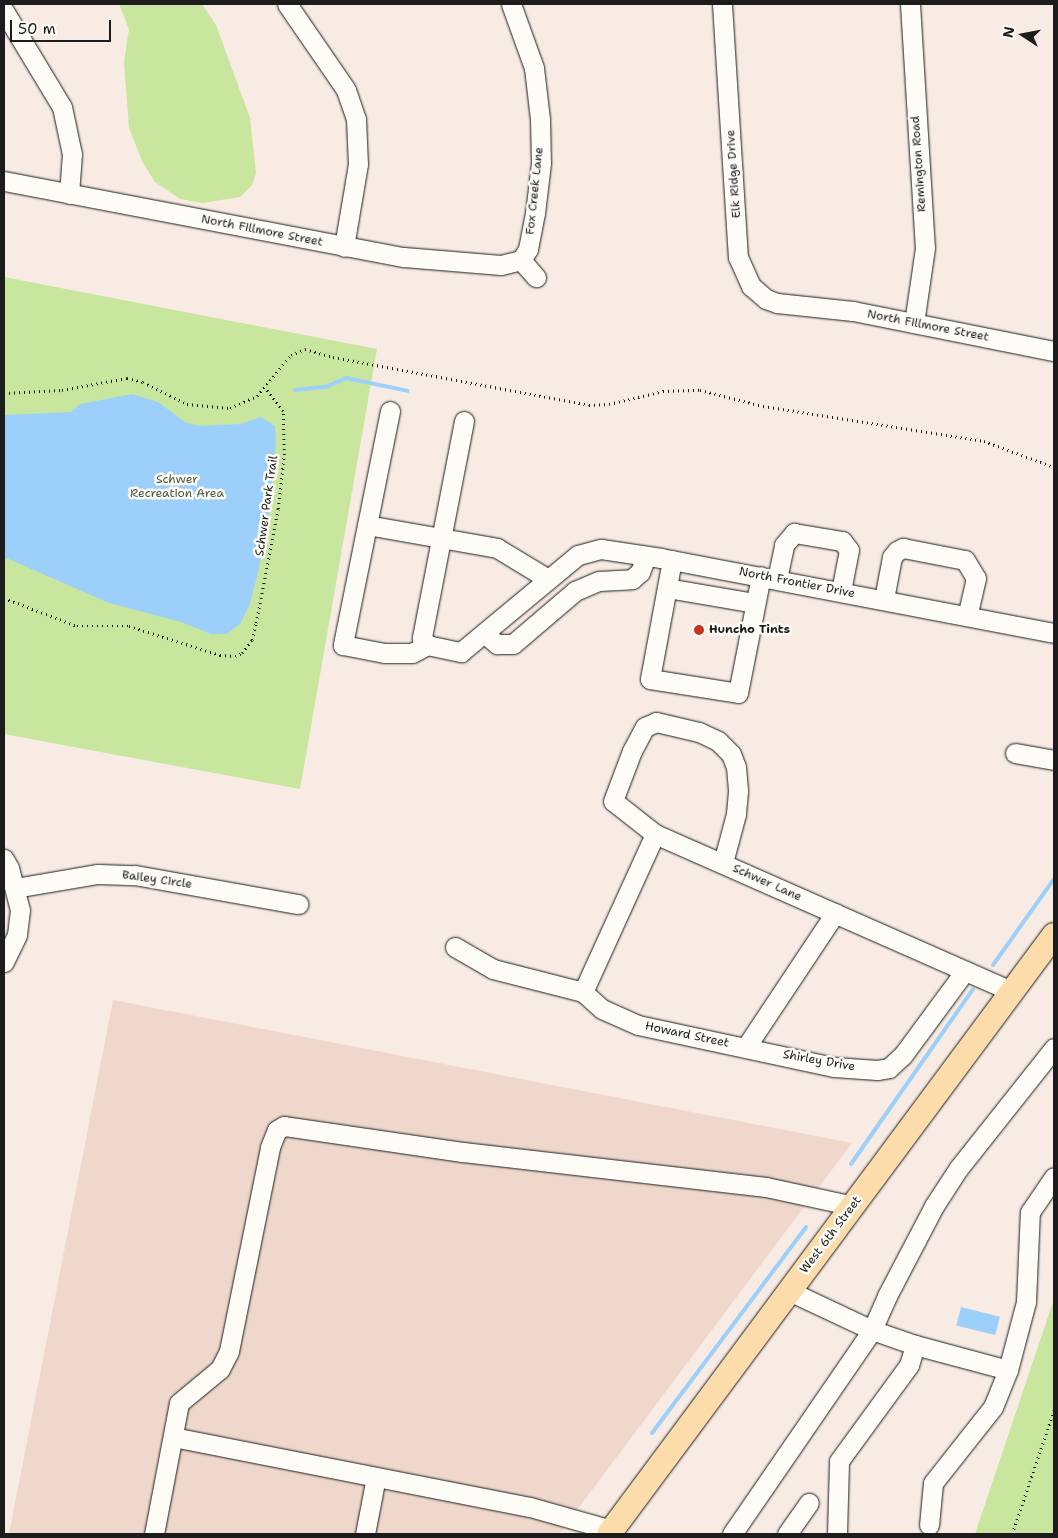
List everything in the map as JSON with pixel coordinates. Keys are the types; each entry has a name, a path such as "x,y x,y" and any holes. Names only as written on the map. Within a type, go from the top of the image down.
{"main road":[{"name":"West 6th Street","path":"610,1532 1054,935"}],"street":[{"path":"287,4 346,90 356,119 358,164 344,247"},
{"name":"Fox Creek Lane","path":"510,4 534,68 540,118 541,163 535,213 528,249 521,260"},
{"name":"Elk Ridge Drive","path":"722,4 738,257 752,286 766,299 802,305"},
{"name":"Remington Road","path":"910,4 926,248 914,323"},
{"path":"4,11 62,107 72,154 70,194"},
{"name":"North Fillmore Street","path":"4,181 344,247 461,263 501,265 521,260"},
{"path":"521,260 536,277"},
{"name":"North Fillmore Street","path":"802,305 852,311 1054,351"},
{"path":"390,410 343,645 384,653 412,653 427,645 422,638 464,421"},
{"path":"367,525 497,548 548,579"},
{"path":"672,560 650,679 738,693 755,603 769,578 784,544 794,533 842,540 849,550 841,591"},
{"path":"884,599 892,558 897,550 903,548 965,560 976,578 967,616"},
{"name":"North Frontier Drive","path":"427,645 461,652 486,634 578,555 601,549 841,591 1054,633"},
{"path":"486,634 497,644 513,644 575,590 599,581 632,579 640,572 646,556"},
{"path":"667,588 755,603"},
{"name":"Schwer Lane","path":"655,834 613,801 632,751 645,727 656,722 699,732 718,741 731,754 736,768 738,792 723,863 1013,992"},
{"path":"1015,753 1054,760"},
{"path":"583,992 655,834 723,863"},
{"path":"4,859 16,888 20,910 17,935 4,962"},
{"name":"Bailey Circle","path":"16,888 98,874 135,875 298,904"},
{"name":"Howard Street","path":"455,947 492,969 583,992 602,1009 638,1025 746,1047 835,913"},
{"name":"Shirley Drive","path":"746,1047 834,1067 877,1070 889,1068 903,1055 965,971"},
{"path":"732,1534 872,1330 934,1206 958,1169 1054,1048"},
{"path":"154,1534 179,1403 220,1369 229,1351 270,1147 277,1130 284,1126 463,1152 766,1187 854,1206"},
{"path":"929,1525 933,1483 993,1407 1008,1370 1026,1302 1030,1212 1054,1178"},
{"path":"788,1291 872,1330 915,1346 1008,1370"},
{"path":"837,1534 839,1461 909,1365 915,1346"},
{"path":"173,1437 530,1507 610,1532"},
{"path":"365,1534 376,1477"},
{"path":"787,1534 809,1503"}],"path":[{"path":"4,393 62,390 127,378 143,382 187,404 219,409 244,403 265,388 291,355 305,349 341,359 589,405 609,404 663,391 700,390 762,406 984,441 1054,467"},
{"name":"Schwer Park Trail","path":"4,598 77,626 129,626 220,655 235,656 242,653 252,640 256,623 278,509 284,455 283,412 265,388"},
{"path":"1012,1534 1054,1410"}],"shaded area":[{"path":"113,1000 852,1143 559,1534 9,1534"}],"green space":[{"path":"119,4 202,4 216,25 250,118 256,173 252,185 240,197 202,203 180,199 155,182 143,163 129,128 124,62 129,29"},
{"name":"Schwer Recreation Area","path":"4,277 377,349 300,789 4,734"},
{"path":"1054,1299 1054,1534 975,1534"}],"water":[{"path":"132,394 158,402 185,422 199,426 240,424 261,417 275,426 276,442 268,521 258,573 250,604 240,624 227,634 211,634 181,622 109,603 4,557 4,415 71,412 80,404"},
{"path":"961,1307 1000,1317 995,1335 956,1325"}],"waterway":[{"path":"295,390 326,387 346,378 408,391"},
{"path":"993,965 1054,879"},
{"path":"851,1164 973,989"},
{"path":"652,1433 806,1227"}],"place":[{"name":"Huncho Tints","path":"699,630"}]}
